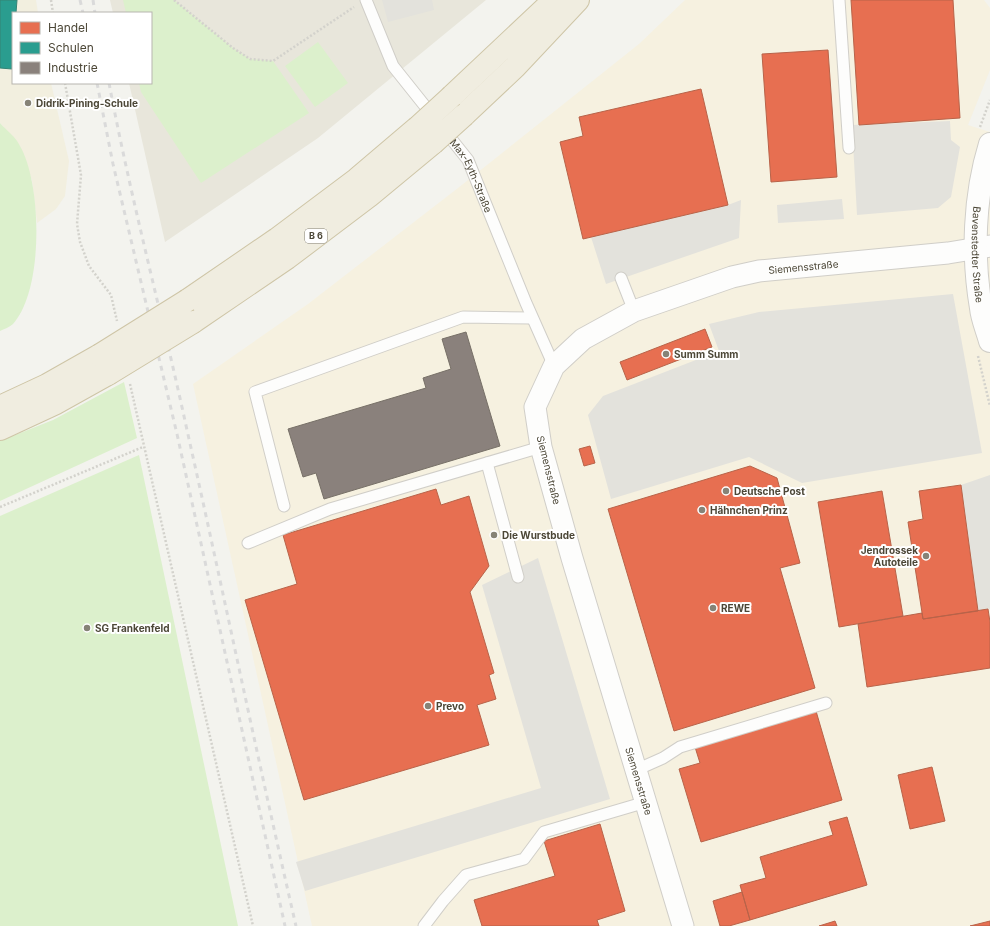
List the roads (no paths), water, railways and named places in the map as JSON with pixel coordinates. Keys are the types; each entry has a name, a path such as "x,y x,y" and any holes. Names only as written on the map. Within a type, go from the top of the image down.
{"highway":[{"name":"B 6","path":"0,429 56,403 188,300 277,239 357,179 417,128 554,0"},
{"name":"B 6","path":"0,407 47,385 104,365 193,322 287,258 369,196 434,143 515,67 578,0"},
{"path":"515,67 592,0"}],"street":[{"name":"Bavenstedter Straße","path":"990,144 978,194 983,248 981,309 990,341"},
{"name":"Siemensstraße","path":"683,926 574,566 541,447 535,407 554,366 583,340 634,311 732,277 759,271 983,248"}],"lane":[{"path":"839,0 849,148"},
{"name":"Max-Eyth-Straße","path":"362,2 393,66 468,160 532,318 554,366"},
{"path":"621,278 634,311"},
{"path":"284,506 256,392 463,317 532,318"},
{"path":"248,543 330,509 541,447"},
{"path":"487,463 518,577"},
{"path":"636,770 663,758 680,747 826,703"},
{"path":"424,926 443,901 466,875 524,859 544,832 646,802"}],"railway":[{"path":"80,0 83,12"},
{"path":"93,0 95,12"},
{"path":"97,84 113,164 177,434 285,926"},
{"path":"109,84 127,170 177,387 296,926"}],"place":[{"name":"Didrik-Pining-Schule","path":"28,103"},
{"name":"Summ Summ","path":"666,354"},
{"name":"Deutsche Post","path":"726,491"},
{"name":"Hähnchen Prinz","path":"702,510"},
{"name":"Die Wurstbude","path":"494,535"},
{"name":"Jendrossek Autoteile","path":"926,556"},
{"name":"REWE","path":"713,608"},
{"name":"SG Frankenfeld","path":"87,628"},
{"name":"Prevo","path":"428,706"}]}
